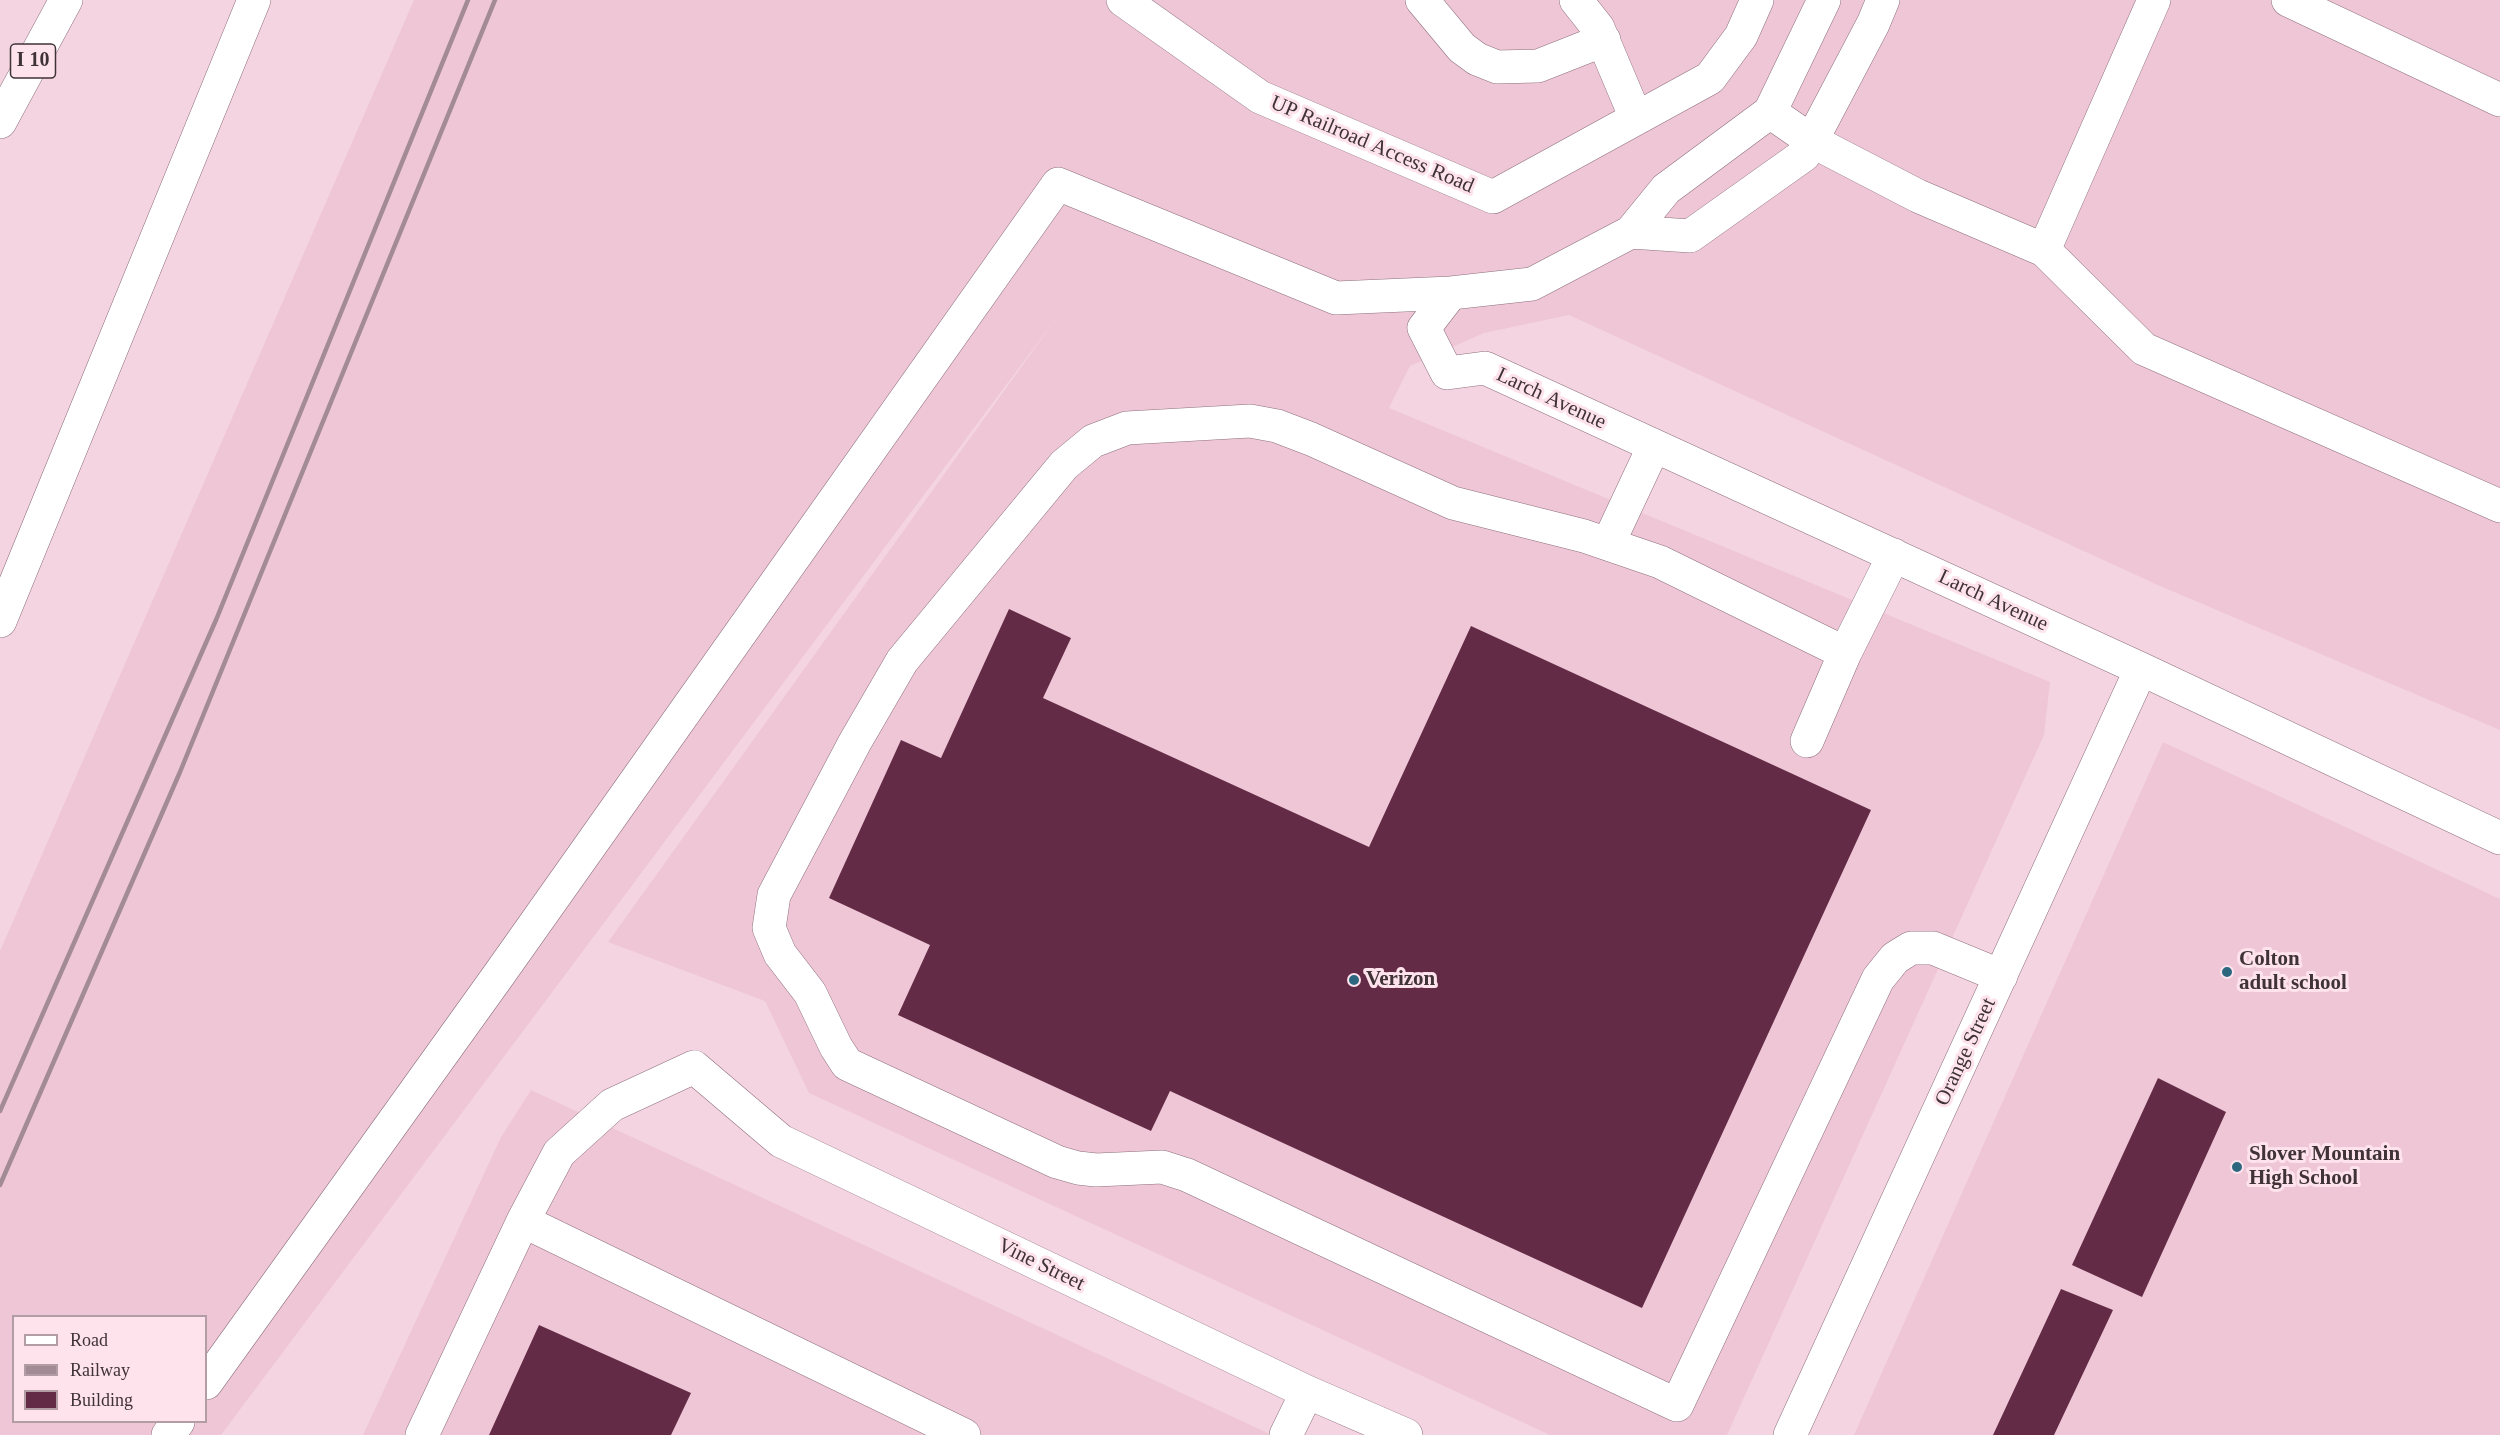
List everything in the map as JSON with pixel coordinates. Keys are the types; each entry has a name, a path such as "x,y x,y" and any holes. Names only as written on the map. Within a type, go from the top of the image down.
{"main road":[{"name":"I 10","path":"0,122 66,0"},
{"path":"0,621 254,0"},
{"name":"UP Railroad Access Road","path":"1123,0 1260,97 1493,196 1710,78 1741,36 1757,0"},
{"path":"1422,0 1462,48 1478,59 1497,67 1538,66 1604,40"},
{"path":"1576,0 1598,28 1636,118"},
{"path":"207,1382 512,957 1058,184 1336,298 1451,293 1532,284 1631,232 1666,189 1770,112 1824,0"},
{"path":"1631,232 1690,236 1804,154 1873,24 1883,0"},
{"path":"2044,250 2154,0"},
{"path":"2288,0 2500,100"},
{"path":"1770,112 1812,141 1918,196 2044,250 2144,349 2500,506"},
{"name":"Larch Avenue","path":"1451,293 1424,328 1447,373 1485,368 2141,669 2500,838"},
{"path":"1845,653 1660,562 1584,536 1453,503 1277,426 1250,421 1179,423 1127,428 1093,441 1064,465 902,661 855,742 774,895 769,928 780,954 810,993 836,1047 847,1064 1056,1162 1096,1170 1162,1167 1187,1175 1677,1406 1878,979 1895,958 1911,948 1933,948 2001,976"},
{"path":"1608,544 1654,446"},
{"path":"1807,741 1845,653 1893,555"},
{"name":"Orange Street","path":"1790,1435 2141,669"},
{"name":"Vine Street","path":"523,1221 559,1153 603,1113 612,1105 694,1067 781,1141 1307,1392 1406,1435"},
{"path":"422,1435 523,1221 964,1435"},
{"path":"1286,1435 1307,1392"},
{"path":"168,1435 177,1423"}],"shaded area":[{"path":"414,0 2500,0 2500,730 2160,586 1569,315 1484,333 1410,366 1389,408 2050,682 2044,735 1727,1435 1550,1435 809,1093 765,1001 608,942 1060,313 221,1435 0,1435 0,951"},
{"name":"Slover Mountain High School","path":"2163,742 2500,899 2500,1435 1854,1435"},
{"path":"531,1090 1272,1435 363,1435 501,1137"}],"building":[{"name":"Verizon","path":"1009,609 1071,638 1043,698 1369,847 1471,626 1871,810 1642,1308 1170,1091 1151,1131 898,1015 930,945 829,898 901,740 941,758"},
{"path":"2158,1078 2226,1112 2142,1297 2072,1265"},
{"path":"2061,1289 2113,1310 2054,1435 1993,1435"},
{"path":"539,1325 691,1393 671,1435 489,1435"}],"railway":[{"path":"0,1111 216,620 468,0"},
{"path":"0,1185 180,772 495,0"}],"place":[{"name":"Colton adult school","path":"2227,972"},
{"name":"Verizon","path":"1354,980"},
{"name":"Slover Mountain High School","path":"2237,1167"}]}
